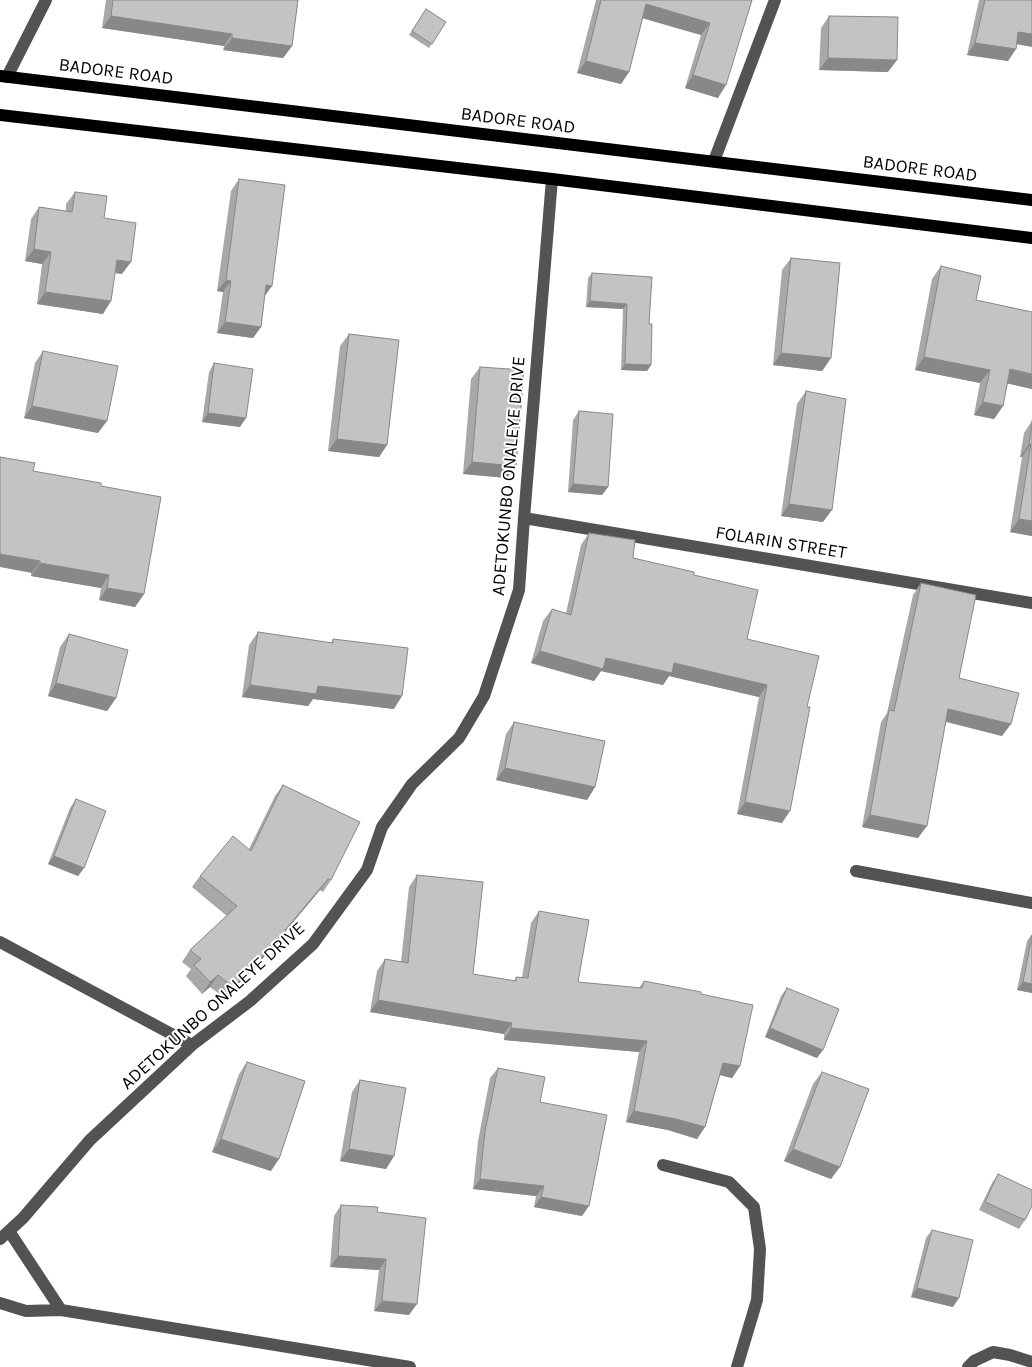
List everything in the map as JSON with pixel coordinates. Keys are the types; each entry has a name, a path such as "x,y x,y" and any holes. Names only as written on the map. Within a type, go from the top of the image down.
{"main road":[{"name":"BADORE ROAD","path":"3,76 1032,200"},
{"path":"0,115 552,179 1032,238"}],"street":[{"path":"3,76 46,0"},
{"path":"714,161 776,0"},
{"name":"ADETOKUNBO ONALEYE DRIVE","path":"5,1235 23,1218 90,1140 192,1046 250,1001 313,944 367,870 382,827 412,784 459,738 484,696 520,590 524,518 552,179"},
{"name":"FOLARIN STREET","path":"524,518 1032,603"},
{"path":"856,871 1032,903"},
{"path":"0,942 192,1046"},
{"path":"663,1165 729,1182 754,1207 760,1248 757,1300 737,1367"},
{"path":"5,1235 61,1310"},
{"path":"0,1303 26,1311 61,1310 410,1367"},
{"path":"968,1367 974,1360 993,1352 1032,1362"}],"building":[{"path":"113,0 298,0 292,46 232,38 232,34 111,16"},
{"path":"601,0 752,0 726,85 693,75 710,23 646,4 629,72 586,61"},
{"path":"985,0 1032,0 1032,34 1018,32 1016,49 975,43"},
{"path":"426,9 446,22 432,44 412,31"},
{"path":"829,16 898,17 897,60 828,58"},
{"path":"239,179 285,185 272,286 266,285 261,327 225,322 231,281 226,280"},
{"path":"75,192 107,196 104,218 136,223 131,262 117,260 111,301 45,292 51,252 34,249 39,207 72,212"},
{"path":"791,258 840,263 831,358 781,353"},
{"path":"941,266 981,276 976,300 1032,312 1032,374 1010,369 1003,406 983,402 990,370 924,357"},
{"path":"592,273 652,277 649,324 652,324 651,365 625,364 627,304 590,301"},
{"path":"349,334 399,340 387,445 337,439"},
{"path":"43,351 118,366 107,421 32,406"},
{"path":"214,363 253,369 246,418 208,413"},
{"path":"480,367 524,370 516,466 472,462"},
{"path":"806,391 846,399 832,510 789,504"},
{"path":"579,411 613,414 608,487 573,484"},
{"path":"1032,424 1032,521 1019,519 1031,444 1029,444"},
{"path":"0,457 35,463 33,471 101,483 101,486 161,497 144,594 107,588 109,575 0,554"},
{"path":"589,533 635,540 633,558 694,572 694,575 758,590 747,639 819,656 807,707 810,707 790,811 745,802 767,685 674,663 672,673 606,658 603,669 540,651 552,609 571,615"},
{"path":"921,583 976,595 959,678 1019,693 1011,724 948,709 927,826 870,815 889,710 894,711"},
{"path":"258,632 333,643 333,639 408,648 402,696 318,686 316,694 250,685"},
{"path":"69,634 128,650 116,698 56,683"},
{"path":"514,722 605,741 595,787 505,768"},
{"path":"283,785 360,822 331,880 328,879 271,947 233,987 218,975 210,982 194,965 201,959 190,950 237,906 200,876 233,836 251,851"},
{"path":"76,799 106,811 84,868 54,856"},
{"path":"417,875 483,882 473,974 516,981 516,977 528,978 539,911 589,920 578,982 642,988 644,981 701,992 701,994 753,1005 740,1066 723,1063 705,1127 634,1111 647,1041 511,1028 512,1023 378,1000 385,959 408,963"},
{"path":"1032,936 1032,984 1023,982"},
{"path":"787,988 839,1009 823,1050 770,1028"},
{"path":"247,1062 305,1081 279,1159 221,1139"},
{"path":"498,1068 545,1077 540,1102 607,1115 589,1206 541,1197 544,1186 480,1179 485,1131"},
{"path":"822,1072 869,1089 840,1167 793,1149"},
{"path":"360,1080 406,1088 394,1156 349,1149"},
{"path":"998,1174 1032,1190 1032,1206 1025,1220 985,1202"},
{"path":"341,1205 378,1207 377,1212 426,1218 417,1304 382,1301 386,1259 338,1256"},
{"path":"932,1230 973,1240 959,1298 917,1288"}]}
